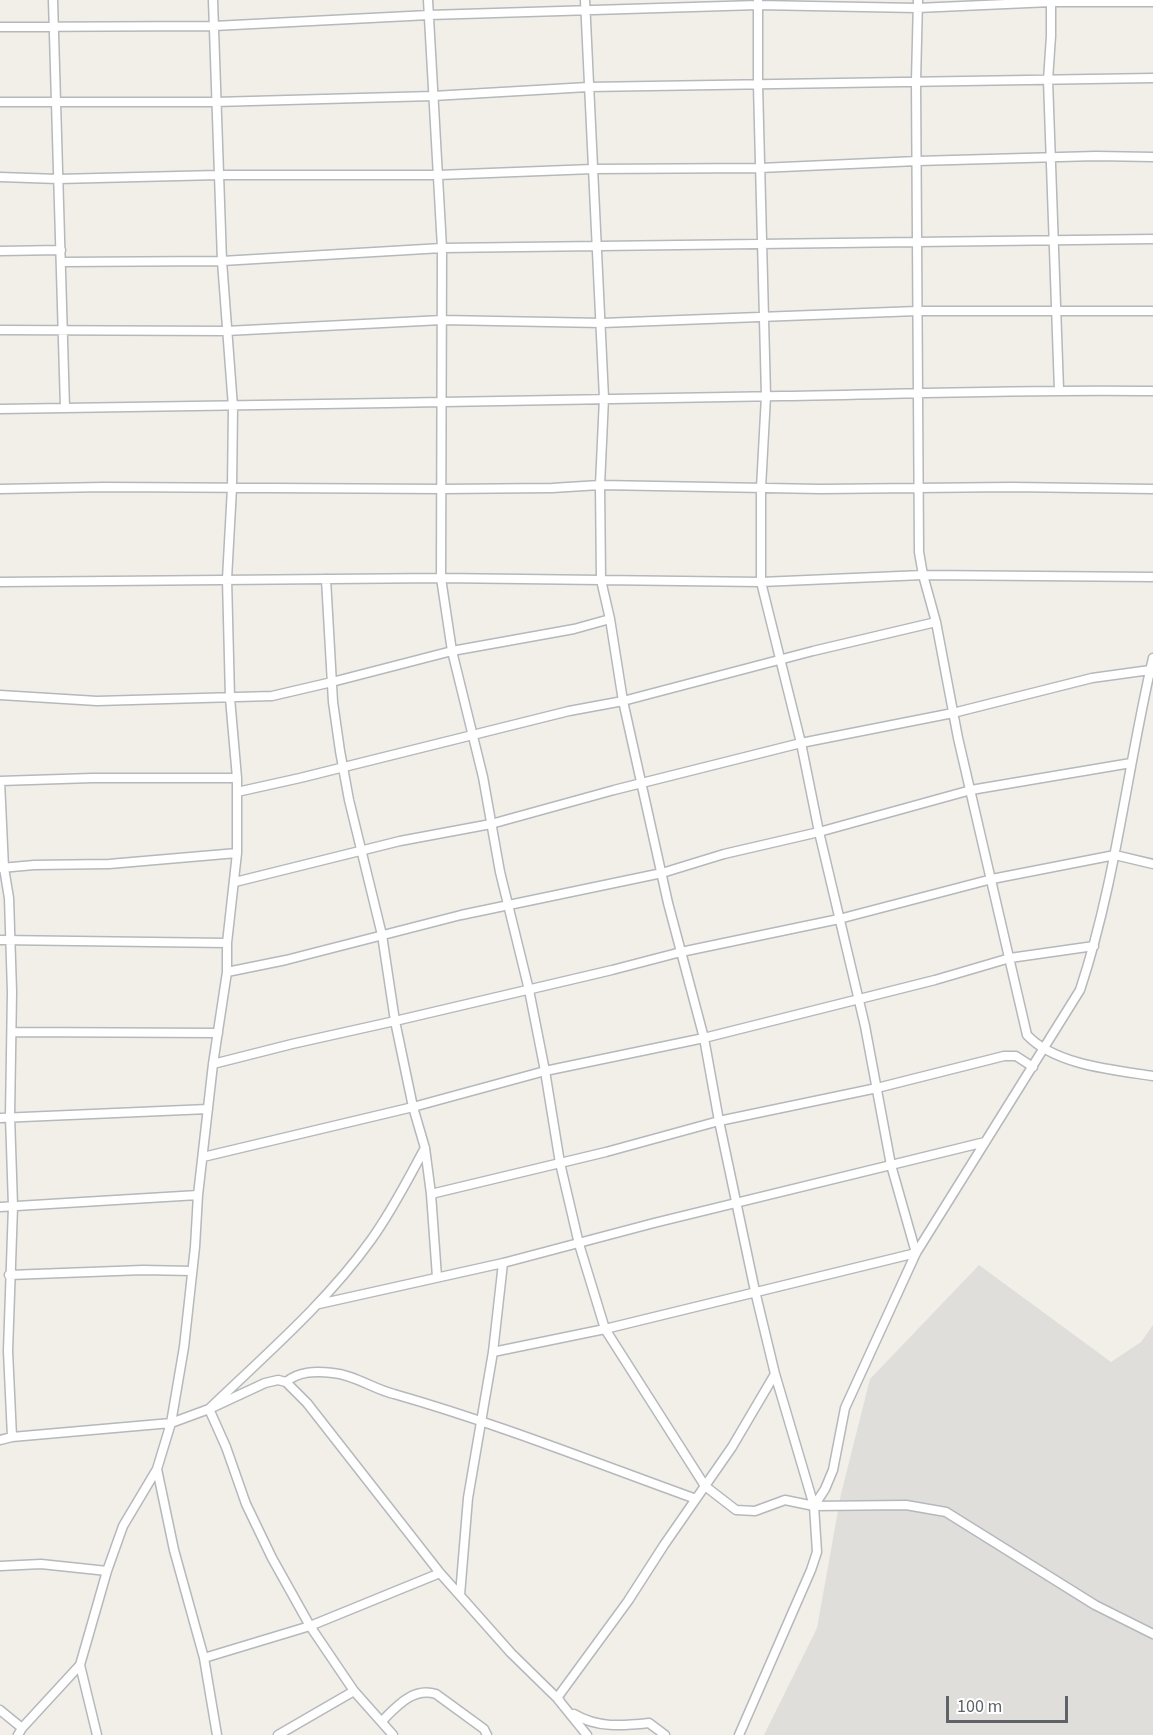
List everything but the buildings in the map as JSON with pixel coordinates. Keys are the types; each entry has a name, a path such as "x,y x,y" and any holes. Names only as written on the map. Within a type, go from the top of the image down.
{"street":[{"path":"53,0 65,408"},
{"path":"0,1710 20,1731 80,1665 107,1571 123,1526 158,1469 171,1423 184,1347 213,1064 227,972 227,944 237,853 237,778 230,698 227,579 232,488 233,407 222,261 213,0"},
{"path":"428,0 442,248 441,578 452,651 473,735 508,906 529,990 560,1163 579,1244 605,1329 705,1486 736,1510 755,1511 785,1500 814,1506 906,1505 946,1512 1095,1605 1153,1634"},
{"path":"1051,1 1048,80 1059,390"},
{"path":"0,27 214,26 585,5 1153,2"},
{"path":"758,3 766,396 761,488 761,582 801,743 819,832 859,999 891,1165 916,1253"},
{"path":"917,4 919,552 936,622 953,712 1010,958 1024,1031 1044,1049 1087,1066 1153,1076"},
{"path":"585,5 602,323 604,398 600,485 601,580 610,619 623,701 662,873 704,1038 755,1291 775,1374 814,1506 817,1552 739,1735"},
{"path":"0,102 215,102 434,96 588,87 1153,78"},
{"path":"0,177 58,179 218,175 438,175 593,169 760,168 917,161 1153,157"},
{"path":"62,262 222,261 442,248 1153,239"},
{"path":"0,251 61,250"},
{"path":"0,330 226,331 442,320 602,323 917,312 1153,311"},
{"path":"0,409 233,407 441,400 506,402 604,398 1059,390 1153,391"},
{"path":"0,489 374,487 442,489 600,485 821,489 1153,489"},
{"path":"0,582 441,578 761,582 923,574 1153,577"},
{"path":"326,579 333,702 342,767 382,935 395,1022 413,1107 425,1148 437,1277"},
{"path":"0,695 97,701 272,696 452,651 574,629 610,619"},
{"path":"237,792 569,711 623,701 662,689 936,622"},
{"path":"814,1506 833,1470 845,1408 916,1253 1080,990 1094,946 1115,855 1153,657"},
{"path":"235,882 442,831 491,824 614,789 642,784 801,743 953,712 1073,682 1151,672"},
{"path":"227,972 286,960 508,906 662,873 724,854 819,832 971,790 1131,763"},
{"path":"12,1437 8,1351 13,1206 10,1116 11,940 9,898 2,868 0,781 92,778 237,778"},
{"path":"2,868 34,865 109,864 237,853"},
{"path":"213,1064 681,952 839,919 992,879 1115,855 1153,864"},
{"path":"0,940 227,944"},
{"path":"203,1157 413,1107 545,1071 704,1038 1010,958 1094,946"},
{"path":"12,1032 218,1033"},
{"path":"431,1194 719,1121 877,1088 1004,1056 1016,1056 1033,1067"},
{"path":"0,1118 208,1109"},
{"path":"319,1304 503,1263 985,1142"},
{"path":"209,1409 319,1304 385,1220 425,1148"},
{"path":"0,1207 198,1195"},
{"path":"492,1352 605,1329 916,1253"},
{"path":"460,1595 468,1498 492,1352 503,1263"},
{"path":"9,1275 143,1270 192,1271"},
{"path":"286,1382 301,1373 334,1373 480,1421 696,1499"},
{"path":"557,1698 628,1601 732,1447 775,1374"},
{"path":"0,1440 171,1423 209,1409 265,1383 278,1380 286,1382 307,1403 440,1573 511,1653 572,1713 587,1722 621,1726 649,1723 665,1735"},
{"path":"209,1409 226,1447 246,1504 272,1558 310,1626 354,1690 393,1735"},
{"path":"158,1469 174,1550 204,1658 217,1735"},
{"path":"0,1566 41,1564 107,1571"},
{"path":"204,1658 310,1626 440,1573"},
{"path":"80,1665 97,1735"},
{"path":"278,1735 354,1690"},
{"path":"382,1721 402,1701 412,1695 429,1692 436,1694 484,1729 487,1735"},
{"path":"557,1698 587,1735"}],"shaded area":[{"path":"979,1265 1111,1362 1141,1342 1153,1325 1153,1735 764,1735 817,1628 841,1494 870,1379"}]}
